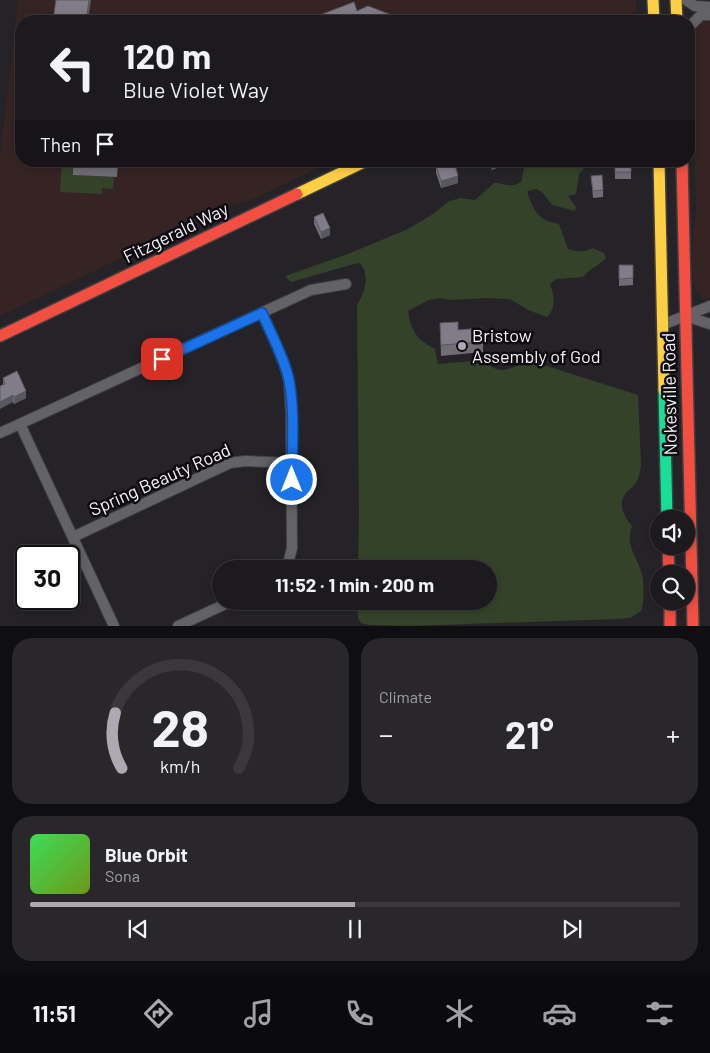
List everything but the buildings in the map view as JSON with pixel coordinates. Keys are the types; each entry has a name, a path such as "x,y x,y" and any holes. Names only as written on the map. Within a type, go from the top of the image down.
{"main road":[{"path":"653,15 654,0"},
{"path":"676,0 677,15"},
{"name":"Fitzgerald Way","path":"0,336 353,167"},
{"name":"Nokesville Road","path":"659,167 668,510"},
{"name":"Nokesville Road","path":"682,167 693,626"},
{"path":"670,610 670,626"}],"street":[{"path":"686,0 695,6 710,7"},
{"path":"695,21 701,15 710,15"},
{"path":"0,433 311,290 346,284"},
{"path":"662,325 710,306"},
{"path":"262,313 284,363 289,381 292,463 292,548 289,560"},
{"path":"685,316 710,324"},
{"path":"20,424 114,626"},
{"name":"Spring Beauty Road","path":"73,537 230,463 245,461 292,463"},
{"path":"178,626 213,610"}],"shaded area":[{"path":"18,0 636,0 634,15 16,15"},
{"path":"710,18 710,300 697,293 693,281 692,250 696,208 696,21"},
{"path":"15,26 15,167 320,167 255,198 212,212 165,237 0,316 0,158"}],"green space":[{"path":"62,167 73,167 73,175 114,177 113,189 102,188 102,194 60,192"},
{"path":"525,167 585,167 579,174 576,194 568,196 576,207 575,211 552,205 543,193 537,189 527,191 537,214 546,220 559,224 568,249 581,251 593,248 604,253 606,258 583,277 556,279 550,284 553,305 547,317 528,310 510,299 451,300 439,298 429,300 408,311 409,318 419,338 435,349 438,364 484,360 496,369 506,370 531,361 638,395 641,468 634,485 623,497 622,506 624,514 632,526 630,534 631,547 643,579 644,595 641,611 630,618 617,619 408,626 361,623 358,618 358,610 497,610 497,560 358,560 357,305 364,290 365,273 360,263 291,282 285,276 348,254 408,229 433,214 449,201 461,198 475,200 494,183 517,184 521,182"}],"traffic: fast":[{"path":"664,390 667,510"}],"traffic: slow":[{"path":"653,0 654,15"},
{"path":"676,0 677,15"},
{"path":"297,194 353,167"},
{"path":"659,167 664,390"}],"traffic: jam":[{"path":"682,167 693,626"},
{"path":"0,336 297,194"},
{"path":"668,555 669,565"},
{"path":"670,610 670,626"}],"place":[{"name":"Bristow Assembly of God","path":"462,346"}],"route":[{"path":"162,359 262,313 284,363 289,381 292,480"}]}
